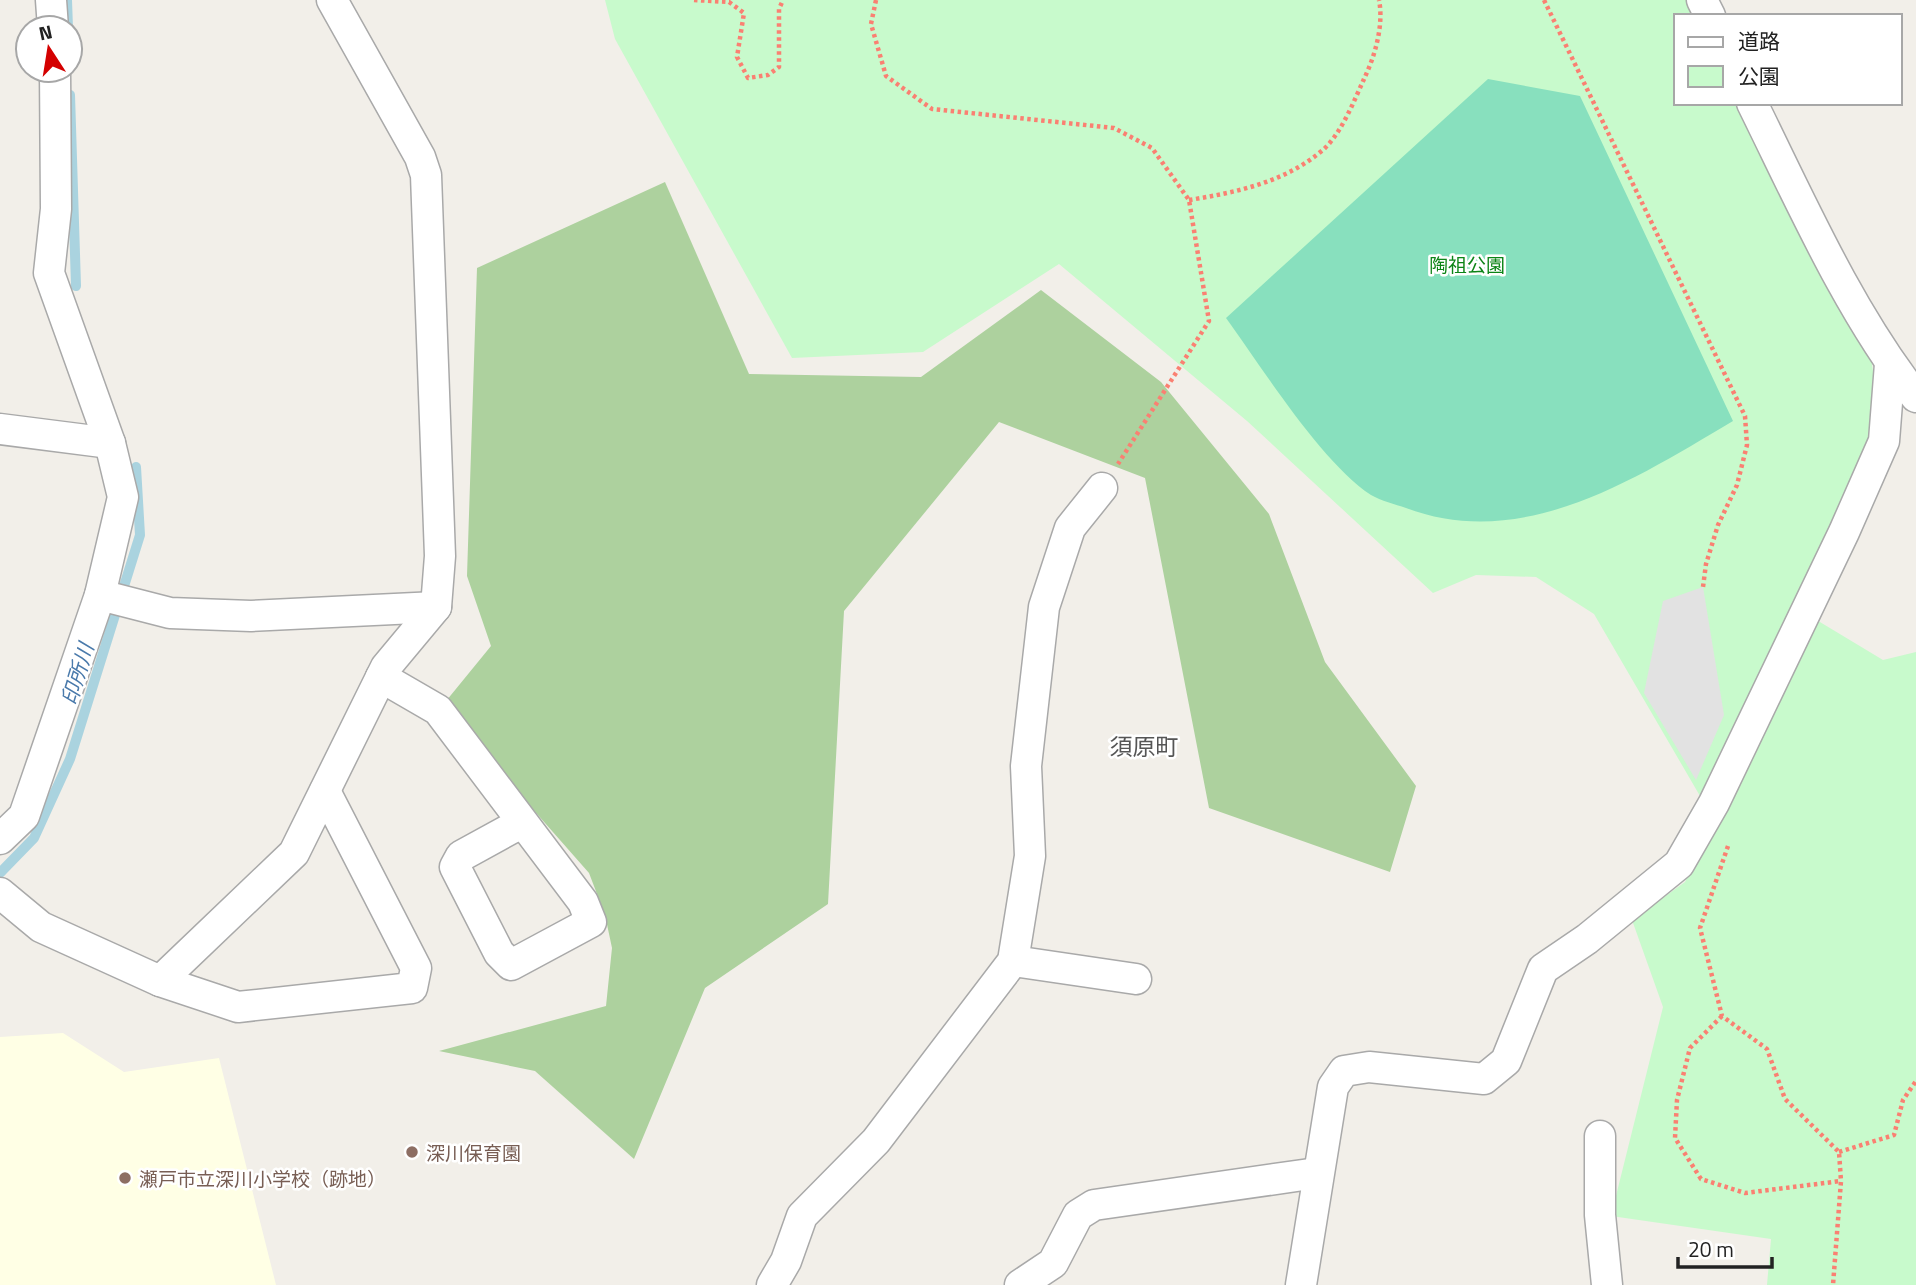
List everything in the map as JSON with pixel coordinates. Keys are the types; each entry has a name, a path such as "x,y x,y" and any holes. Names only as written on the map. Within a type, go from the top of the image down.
{"street":[{"path":"160,981 294,853 381,677 436,607 440,556 426,175 420,157 332,0"},
{"path":"0,839 24,816 115,599 123,497 110,443 49,272 56,209 55,84"},
{"path":"1753,105 1834,263 1890,364 1916,397"},
{"path":"1301,1285 1333,1087 1344,1071 1369,1068 1484,1079 1506,1061 1544,969 1587,939 1679,864 1731,766 1844,532 1884,440 1890,364"},
{"path":"0,429 110,443"},
{"path":"772,1285 786,1261 802,1216 876,1142 1013,961 1030,856 1026,765 1044,607 1070,528 1102,488"},
{"path":"115,599 170,613 251,616 436,607"},
{"path":"381,677 438,710 583,902 591,922 511,965 499,953 455,867 461,856 521,823"},
{"path":"3,895 41,927 160,981 238,1007 412,988 416,968 325,791"},
{"path":"1013,961 1136,979"},
{"path":"1600,1136 1600,1214 1607,1285"},
{"path":"1020,1285 1052,1263 1078,1215 1094,1205 1317,1173"}],"path":[{"path":"694,0 729,2 744,13 737,57 748,78 768,75 779,67 779,9 783,0"},
{"path":"876,0 872,24 886,76 932,109 1114,128 1152,148 1189,200 1209,321 1102,488"},
{"path":"1189,200 1277,180 1325,148 1352,107 1374,58 1381,10 1379,0"},
{"path":"1544,0 1745,416 1747,445 1737,485 1718,525 1703,587"},
{"path":"1729,843 1700,928 1722,1016 1767,1049 1784,1099 1839,1152 1841,1181 1833,1285"},
{"path":"1722,1016 1689,1048 1677,1100 1675,1138 1701,1178 1745,1193 1841,1181"},
{"path":"1839,1152 1894,1135 1903,1100 1916,1081"}],"shaded area":[{"path":"1703,587 1724,715 1696,780 1644,693 1663,601"},
{"name":"瀬戸市立深川小学校（跡地）","path":"63,1033 124,1072 219,1058 276,1285 0,1285 0,1037"}],"green space":[{"name":"陶祖公園","path":"605,0 1694,0 1702,14 1674,14 1674,105 1753,105 1883,338 1872,365 1882,425 1795,607 1883,660 1916,652 1916,1285 1767,1285 1771,1239 1611,1216 1663,1007 1632,920 1685,882 1714,820 1594,614 1536,577 1476,575 1433,593 1247,421 1059,264 923,352 792,358 615,39"},
{"path":"1488,79 1580,96 1733,421 1657,465 1577,503 1535,515 1493,521 1450,519 1406,508 1371,495 1332,461 1313,438 1226,318"},
{"path":"665,182 749,374 921,377 1041,290 1161,382 1269,514 1325,662 1416,786 1390,872 1209,808 1145,478 999,422 844,611 828,904 705,988 634,1159 535,1071 439,1051 606,1006 612,948 605,915 589,873 442,706 491,646 467,576 477,268"}],"waterway":[{"name":"印所川","path":"67,0 68,14"},
{"name":"印所川","path":"70,95 76,286"},
{"name":"印所川","path":"0,873 34,838 70,759 140,535 136,467"}],"place":[{"name":"深川保育園","path":"412,1152"},
{"name":"瀬戸市立深川小学校（跡地）","path":"125,1178"}],"district":[{"name":"須原町","path":"1144,746"}]}
